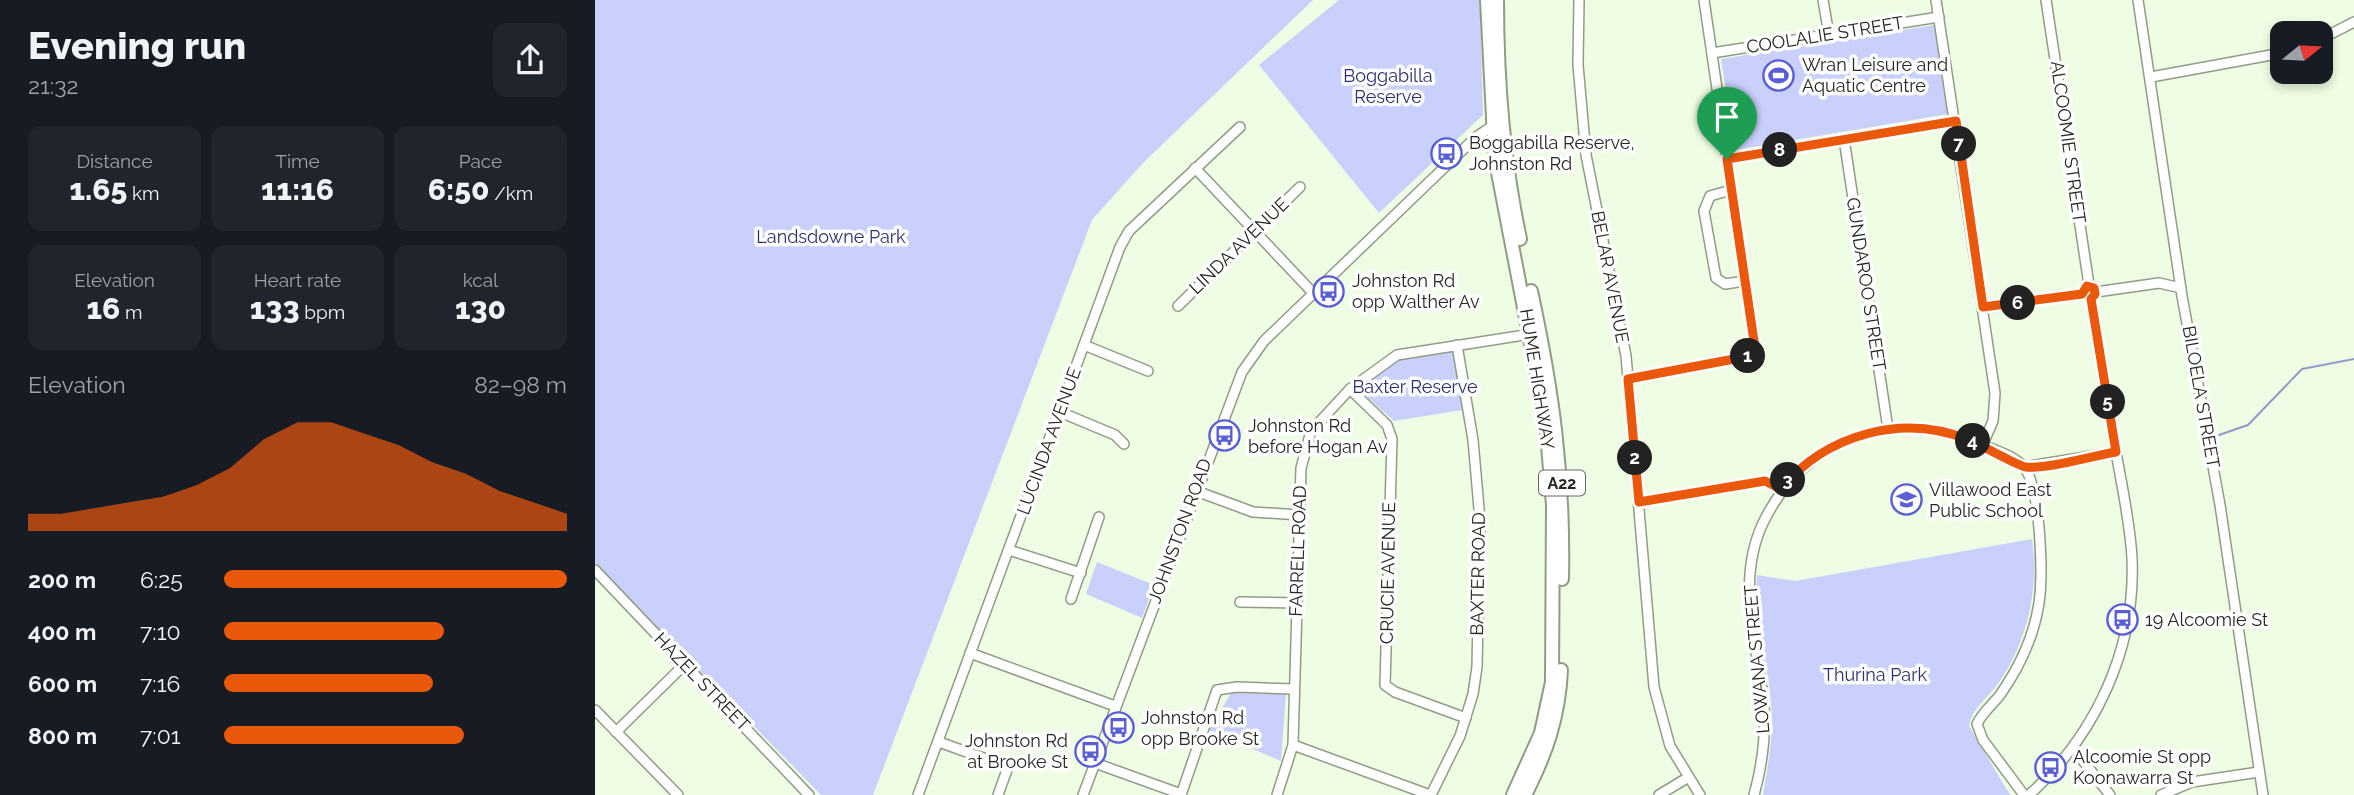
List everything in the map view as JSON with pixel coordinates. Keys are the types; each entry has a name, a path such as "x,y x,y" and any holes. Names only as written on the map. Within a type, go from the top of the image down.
{"highway":[{"name":"HUME HIGHWAY","path":"1487,0 1497,123 1555,417 1563,505 1561,657 1556,717 1543,758 1525,795"},
{"name":"HUME HIGHWAY","path":"1497,0 1499,181 1531,334 1550,458 1553,663 1541,733 1513,795"}],"street":[{"name":"BELAR AVENUE","path":"1580,0 1578,65 1587,162 1622,328 1658,709 1670,746 1687,778 1700,795"},
{"path":"1628,379 1749,355 1755,342 1704,0"},
{"path":"1823,0 1829,35"},
{"path":"1936,0 1956,121 1995,406 1983,446"},
{"name":"ALCOOMIE STREET","path":"2027,795 2073,748 2107,689 2128,620 2132,560 2046,0"},
{"name":"BILOELA STREET","path":"2138,0 2181,288 2220,505 2263,795"},
{"name":"COOLALIE STREET","path":"1712,53 1939,17"},
{"path":"2333,32 2354,22"},
{"path":"2151,77 2270,55"},
{"path":"1727,159 1956,121"},
{"name":"JOHNSTON ROAD","path":"1083,795 1242,372 1264,341 1476,137 1497,123"},
{"name":"LUCINDA AVENUE","path":"918,795 1084,345 1129,231 1240,127"},
{"name":"GUNDAROO STREET","path":"1844,139 1888,429"},
{"path":"1195,168 1314,294"},
{"name":"LINDA AVENUE","path":"1178,306 1300,187"},
{"path":"1731,190 1713,194 1704,206 1713,268 1716,278 1722,283 1745,281"},
{"path":"1983,307 2159,283 2181,288"},
{"name":"FARRELL ROAD","path":"1277,795 1293,745 1301,468 1311,431 1350,389 1397,355 1531,334"},
{"path":"1084,345 1148,371"},
{"name":"BAXTER ROAD","path":"1431,795 1466,718 1477,667 1480,520 1473,440 1457,345"},
{"name":"CRUCIE AVENUE","path":"1350,389 1387,425 1392,439 1385,685 1395,692 1466,718"},
{"path":"1060,412 1115,435 1124,444"},
{"name":"LOWANA STREET","path":"1754,795 1765,729 1749,578 1756,540 1781,489 1795,473 1833,447 1855,437 1888,429 1940,430 1983,446 2024,467"},
{"path":"2027,795 1983,740 1977,724 2017,668 2030,638 2039,602 2039,536 2031,488 2024,467 2116,452"},
{"path":"1639,502 1765,481 1781,489"},
{"path":"1196,491 1254,512 1300,515"},
{"path":"1071,599 1099,517"},
{"path":"1009,550 1081,573"},
{"name":"HAZEL STREET","path":"595,570 809,795"},
{"path":"1240,602 1297,603"},
{"path":"970,653 1115,706"},
{"path":"616,732 685,664"},
{"path":"1094,763 1181,795 1217,690 1237,687 1294,689"},
{"path":"595,710 678,795"},
{"path":"939,742 1008,766 998,795"},
{"path":"1293,745 1431,795"},
{"path":"2073,748 2110,795"},
{"path":"2161,795 2180,785 2259,772"},
{"path":"1659,795 1687,778"}],"green space":[{"name":"Landsdowne Park","path":"595,0 1313,0 1142,164 1092,220 873,795 821,795 595,563"},
{"name":"Boggabilla Reserve","path":"1339,0 1480,0 1483,115 1379,213 1259,65"},
{"path":"1934,25 1949,114 1735,150 1721,59"},
{"name":"Baxter Reserve","path":"1454,349 1463,410 1394,421 1358,389 1402,358"},
{"name":"Thurina Park","path":"2032,539 2034,576 2024,631 2010,665 1974,713 1969,726 2010,795 1763,795 1772,716 1757,607 1757,575 1795,581"},
{"path":"1097,562 1154,585 1142,618 1086,594"},
{"path":"1231,693 1286,694 1281,761 1209,730"}],"waterway":[{"path":"2219,435 2248,425 2302,369 2354,359"}],"place":[{"name":"Wran Leisure and Aquatic Centre","path":"1779,75"},
{"name":"Boggabilla Reserve, Johnston Rd","path":"1446,153"},
{"name":"Johnston Rd opp Walther Av","path":"1329,291"},
{"name":"Johnston Rd before Hogan Av","path":"1225,436"},
{"name":"Villawood East Public School","path":"1906,500"},
{"name":"19 Alcoomie St","path":"2122,620"},
{"name":"Johnston Rd opp Brooke St","path":"1118,728"},
{"name":"Johnston Rd at Brooke St","path":"1091,751"},
{"name":"Alcoomie St opp Koonawarra St","path":"2050,767"}],"route":[{"path":"1956,121 1983,307 2082,294 2083,288 2087,286 2094,288 2096,292 2091,299 2116,452 2024,467 1954,434 1940,430 1896,428 1869,433 1840,443 1804,466 1781,489 1765,481 1639,502 1628,379 1745,357 1755,348 1727,159 1956,121"}]}
